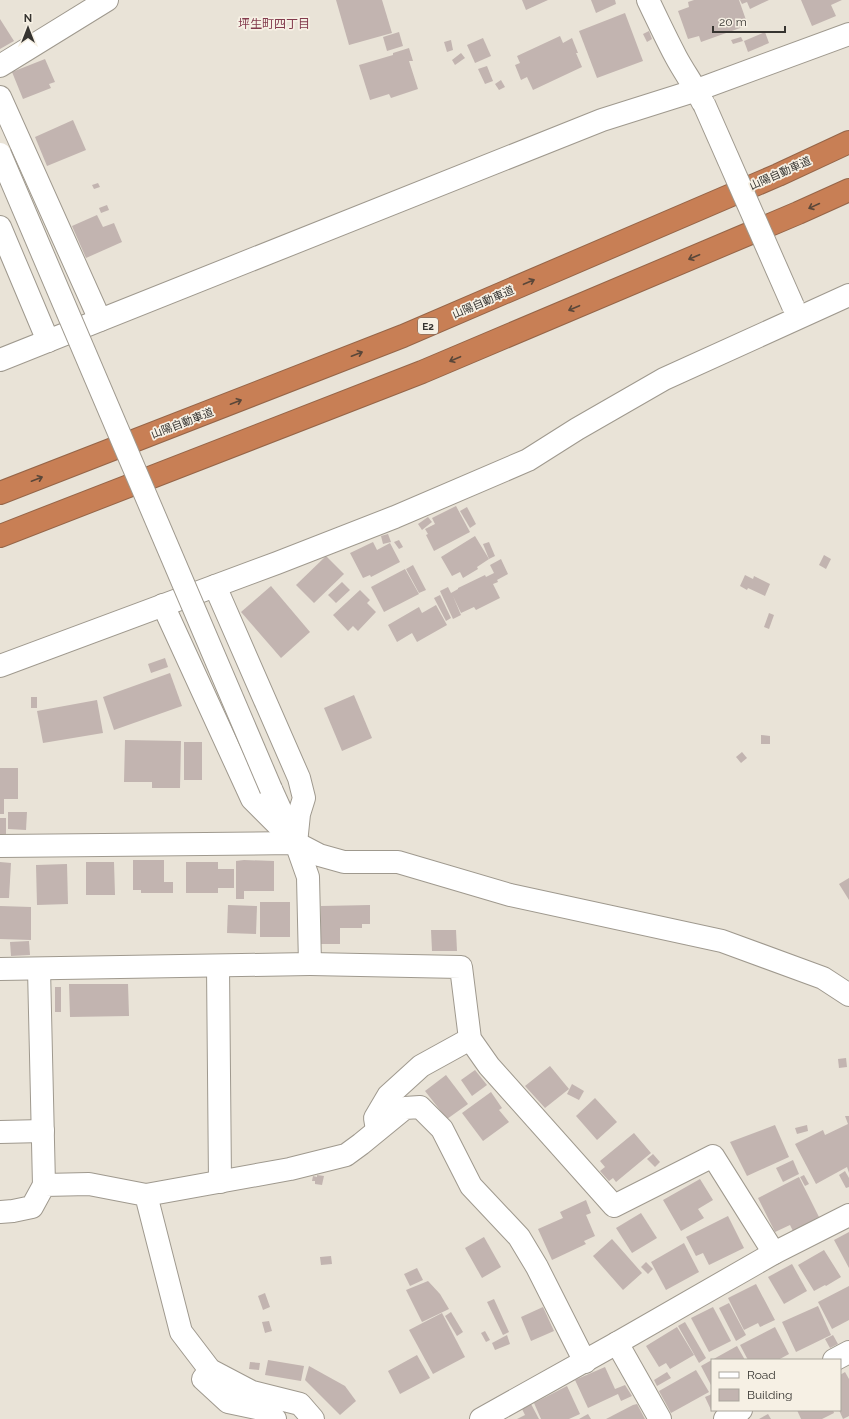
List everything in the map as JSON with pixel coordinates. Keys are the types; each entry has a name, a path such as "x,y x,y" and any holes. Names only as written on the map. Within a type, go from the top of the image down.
{"highway":[{"name":"山陽自動車道","path":"0,493 403,336 778,175 849,142"},
{"path":"0,536 422,372 849,190"}],"street":[{"path":"0,66 107,0"},
{"path":"648,0 676,56 700,97 796,312"},
{"path":"0,360 602,120 700,97 849,34"},
{"path":"0,97 100,320"},
{"path":"0,154 271,789 296,843 308,877 310,964"},
{"path":"0,227 48,341"},
{"path":"0,666 277,563 395,517 528,460 577,429 664,379 796,312 849,295"},
{"path":"215,586 299,778 304,798 299,814 296,843"},
{"path":"163,605 252,799 296,843 319,855 344,862 398,862 510,895 722,941 823,978 849,995"},
{"path":"0,846 296,843"},
{"path":"0,969 310,964 461,967 470,1039 489,1066 614,1206 713,1156 774,1253"},
{"path":"218,966 220,1182"},
{"path":"0,1212 13,1212 32,1207 44,1185 39,969"},
{"path":"377,1130 374,1118 388,1096 420,1066 470,1039"},
{"path":"44,1185 89,1184 146,1195 290,1169 346,1155 405,1108 420,1107 442,1129 471,1186 519,1237 536,1267 584,1362"},
{"path":"0,1132 42,1131"},
{"path":"146,1195 181,1332 210,1370 252,1392 300,1404 312,1419"},
{"path":"481,1419 774,1253 849,1214"},
{"path":"617,1343 660,1419"},
{"path":"836,1359 849,1352"},
{"path":"210,1370 203,1380 228,1402 266,1410 275,1419"},
{"path":"725,1419 739,1411"}],"building":[{"path":"336,0 382,0 392,33 349,45"},
{"path":"522,0 548,0 526,10"},
{"path":"591,0 615,0 616,4 596,13"},
{"path":"694,0 739,0 746,20 741,22 743,27 701,42 699,36 688,39 678,11 689,7 688,2"},
{"path":"740,0 769,0 750,9 747,2 742,4"},
{"path":"801,0 842,0 831,5 836,16 812,26"},
{"path":"625,13 643,61 597,78 579,31"},
{"path":"0,19 14,41 0,49"},
{"path":"649,31 652,39 647,42 643,34"},
{"path":"399,32 403,46 387,51 383,37"},
{"path":"765,32 769,43 748,52 744,41"},
{"path":"560,36 563,43 572,38 582,67 533,90 527,77 521,80 515,65 520,63 517,56"},
{"path":"741,37 743,41 733,44 731,40"},
{"path":"483,38 491,56 475,63 467,45"},
{"path":"451,40 453,50 447,52 444,42"},
{"path":"409,48 413,61 409,61 418,89 391,98 389,94 370,100 359,65 393,55 393,53"},
{"path":"461,53 465,58 455,65 452,60"},
{"path":"45,59 55,82 49,84 51,88 23,99 12,72"},
{"path":"487,66 493,81 485,84 478,69"},
{"path":"501,80 505,87 499,90 495,84"},
{"path":"73,120 86,150 47,166 35,137"},
{"path":"98,183 100,187 94,189 92,185"},
{"path":"107,205 109,210 101,213 99,208"},
{"path":"97,215 103,227 114,223 122,242 86,258 72,226"},
{"path":"456,506 470,532 434,551 426,535 428,534 425,529 435,524 432,518"},
{"path":"467,507 476,524 470,528 460,511"},
{"path":"428,517 432,522 422,530 418,524"},
{"path":"388,534 391,542 383,544 381,536"},
{"path":"475,536 489,559 477,567 478,569 463,578 460,572 452,576 441,557"},
{"path":"399,540 403,547 399,549 394,542"},
{"path":"373,542 377,550 390,543 400,562 371,577 370,575 363,578 350,553"},
{"path":"489,542 495,556 489,559 483,544"},
{"path":"824,555 831,559 826,569 819,565"},
{"path":"326,556 344,574 314,603 296,585"},
{"path":"501,559 508,574 497,580 498,582 493,584 500,598 476,610 474,607 461,613 453,596 461,615 453,619 440,591 448,587 451,593 485,575 486,577 494,573 490,565"},
{"path":"413,565 426,590 419,593 406,569"},
{"path":"405,569 419,594 384,612 371,587"},
{"path":"745,575 753,579 754,576 770,584 765,596 740,586"},
{"path":"342,582 350,590 336,603 328,595"},
{"path":"271,586 310,632 281,658 241,612"},
{"path":"360,590 370,600 367,603 376,612 358,631 353,626 348,631 333,615"},
{"path":"440,595 451,618 446,621 434,598"},
{"path":"436,605 447,625 417,642 412,633 397,642 388,625 419,607 422,613"},
{"path":"769,613 774,615 769,629 764,627"},
{"path":"165,658 168,667 151,673 148,664"},
{"path":"170,673 182,706 114,730 103,697"},
{"path":"354,695 372,738 342,751 324,708"},
{"path":"31,697 37,697 37,708 31,708"},
{"path":"97,700 103,733 43,743 37,711"},
{"path":"761,735 770,736 770,744 761,744"},
{"path":"125,740 181,741 180,788 152,788 152,782 124,782"},
{"path":"184,742 202,742 202,780 184,780"},
{"path":"742,752 747,758 741,763 736,757"},
{"path":"0,768 18,768 18,799 4,799 4,814 0,814"},
{"path":"8,812 27,812 26,830 8,829"},
{"path":"0,818 6,818 6,834 0,834"},
{"path":"133,860 164,860 164,882 173,882 173,893 141,893 141,890 133,890"},
{"path":"236,861 274,861 274,891 244,891 244,899 236,899"},
{"path":"0,862 11,863 9,898 0,898"},
{"path":"86,862 114,862 115,895 86,895"},
{"path":"186,862 218,862 218,869 234,869 234,888 218,888 218,893 186,893"},
{"path":"67,864 68,904 37,905 36,865"},
{"path":"849,878 849,900 839,884"},
{"path":"260,902 290,902 290,937 260,937"},
{"path":"228,905 257,906 256,934 227,933"},
{"path":"370,905 370,924 362,924 362,928 340,928 340,944 321,944 321,906"},
{"path":"0,906 31,907 31,940 0,939"},
{"path":"431,930 456,930 457,951 432,951"},
{"path":"29,941 30,955 11,956 10,942"},
{"path":"69,984 128,984 129,1016 70,1017"},
{"path":"55,987 61,987 61,1012 55,1012"},
{"path":"846,1058 847,1067 839,1068 838,1059"},
{"path":"550,1066 569,1089 545,1108 525,1086"},
{"path":"475,1070 487,1085 472,1096 461,1080"},
{"path":"446,1075 468,1104 447,1119 425,1091"},
{"path":"572,1084 584,1091 579,1100 567,1094"},
{"path":"491,1092 502,1108 499,1110 509,1122 483,1141 462,1113"},
{"path":"595,1098 617,1122 597,1140 576,1116"},
{"path":"845,1116 849,1116 849,1173 847,1167 816,1184 795,1144 823,1130 825,1135 848,1124"},
{"path":"775,1125 789,1157 747,1176 730,1142"},
{"path":"807,1125 808,1131 797,1134 795,1128"},
{"path":"634,1133 651,1153 616,1182 613,1178 609,1181 600,1171 605,1167 600,1161"},
{"path":"653,1154 660,1162 655,1167 647,1159"},
{"path":"793,1160 799,1174 783,1182 776,1168"},
{"path":"845,1171 849,1178 849,1187 846,1188 839,1175"},
{"path":"317,1175 324,1176 322,1185 315,1184 315,1181 312,1181 313,1176 317,1177"},
{"path":"804,1175 809,1184 805,1186 800,1177"},
{"path":"799,1177 819,1217 793,1231 790,1225 775,1232 758,1198"},
{"path":"700,1179 713,1200 698,1209 704,1218 681,1231 663,1200"},
{"path":"586,1200 591,1213 586,1215 595,1236 584,1241 586,1244 552,1260 538,1229 563,1218 560,1212"},
{"path":"641,1213 657,1238 632,1253 616,1228"},
{"path":"728,1216 744,1248 709,1265 703,1253 696,1256 686,1237"},
{"path":"849,1232 849,1268 834,1240"},
{"path":"484,1237 501,1267 482,1278 465,1248"},
{"path":"612,1239 642,1273 623,1290 593,1256"},
{"path":"684,1243 699,1272 666,1290 651,1262"},
{"path":"824,1250 841,1277 814,1291 798,1265"},
{"path":"331,1256 332,1264 321,1265 320,1257"},
{"path":"646,1262 653,1269 648,1274 641,1267"},
{"path":"792,1264 807,1291 784,1304 768,1277"},
{"path":"417,1268 423,1280 410,1286 404,1274"},
{"path":"428,1281 440,1294 449,1309 422,1322 406,1290"},
{"path":"756,1284 775,1320 760,1327 758,1323 744,1330 728,1298"},
{"path":"849,1286 849,1320 832,1329 818,1302"},
{"path":"265,1293 270,1307 263,1310 258,1296"},
{"path":"494,1299 509,1332 503,1335 487,1302"},
{"path":"729,1303 746,1335 736,1341 719,1308"},
{"path":"818,1306 831,1335 796,1352 782,1322"},
{"path":"543,1307 554,1331 531,1341 521,1317"},
{"path":"713,1307 731,1341 709,1352 691,1318"},
{"path":"451,1312 463,1332 457,1336 445,1316"},
{"path":"442,1313 465,1357 433,1374 409,1330"},
{"path":"269,1321 272,1331 265,1333 262,1322"},
{"path":"685,1322 706,1358 699,1363 678,1326"},
{"path":"677,1327 694,1355 670,1369 666,1363 659,1367 646,1346"},
{"path":"775,1327 789,1354 780,1359 747,1359 740,1345"},
{"path":"485,1331 490,1340 486,1342 481,1333"},
{"path":"507,1335 510,1344 495,1350 492,1343"},
{"path":"833,1335 838,1344 830,1348 825,1339"},
{"path":"737,1346 744,1359 714,1359"},
{"path":"417,1355 430,1378 400,1394 388,1371"},
{"path":"268,1360 304,1366 301,1381 265,1375"},
{"path":"711,1360 711,1385 701,1366"},
{"path":"250,1362 260,1363 259,1370 249,1369"},
{"path":"309,1366 345,1386 356,1401 340,1415 305,1380"},
{"path":"605,1367 615,1389 625,1385 632,1396 621,1401 618,1394 588,1408 575,1380"},
{"path":"696,1370 709,1392 671,1413 659,1391"},
{"path":"667,1372 671,1378 657,1386 654,1380"},
{"path":"845,1372 849,1379 849,1416 843,1419 839,1411 841,1411 841,1374"},
{"path":"567,1386 580,1414 569,1419 541,1419 534,1403"},
{"path":"711,1394 711,1410 705,1397"},
{"path":"531,1404 539,1419 517,1419 525,1415 522,1409"},
{"path":"637,1404 645,1419 606,1419 633,1405"},
{"path":"797,1411 833,1411 834,1413 822,1419 801,1419"},
{"path":"588,1414 591,1419 579,1419"},
{"path":"768,1414 771,1419 759,1419"}],"district":[{"name":"坪生町四丁目","path":"274,24"}]}
